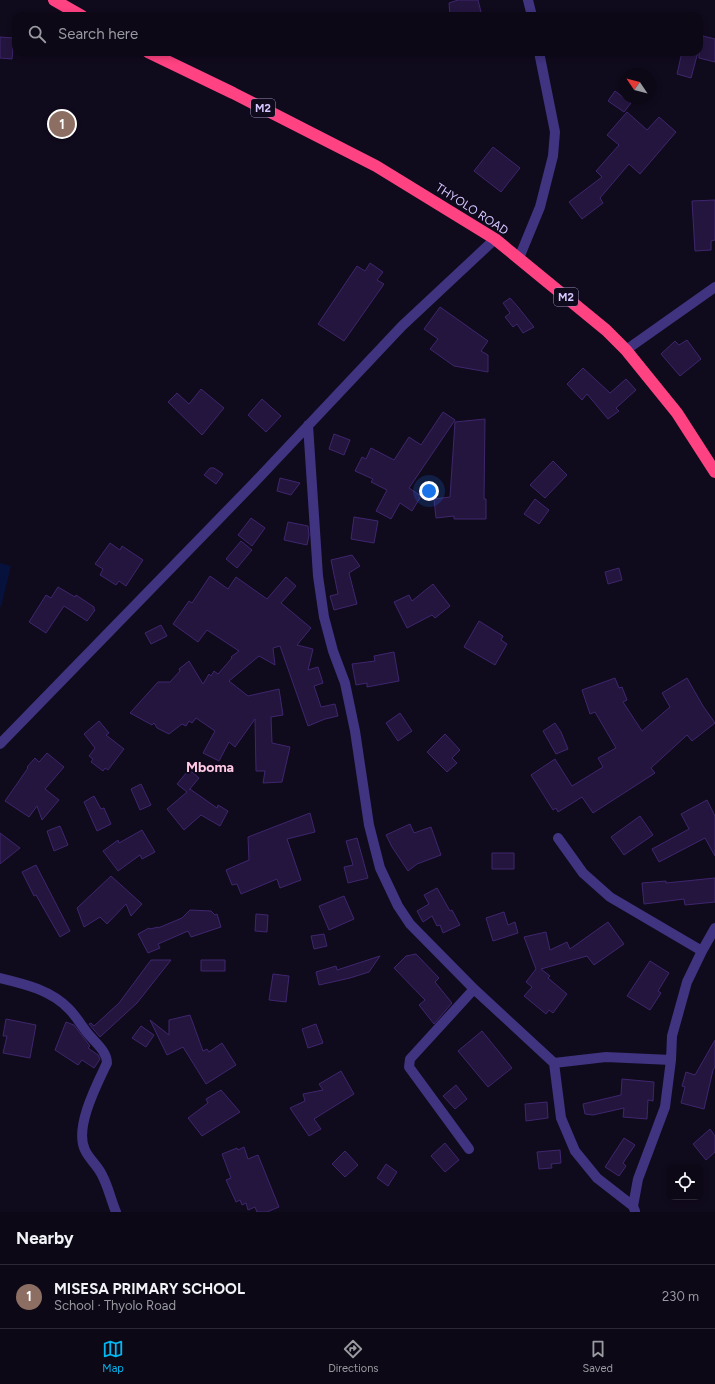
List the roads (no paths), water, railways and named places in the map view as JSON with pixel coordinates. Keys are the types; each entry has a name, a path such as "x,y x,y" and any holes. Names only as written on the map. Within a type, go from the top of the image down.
{"highway":[{"path":"54,0 75,12"},
{"name":"THYOLO ROAD","path":"156,56 233,93 376,166 495,239 606,330 626,350 678,413 715,472"}],"street":[{"path":"528,0 531,12"},
{"path":"518,258 540,207 553,156 555,132 541,56"},
{"path":"0,744 253,484 402,326 495,239"},
{"path":"626,350 715,288"},
{"path":"308,425 318,576 324,617 333,651 345,683 355,731 369,825 380,868 398,906 410,924 474,989 554,1063 561,1118 575,1151 597,1178 634,1209"},
{"path":"558,838 583,873 599,889 702,951"},
{"path":"634,1209 638,1179 664,1107 671,1060 672,1036 687,982 715,928"},
{"path":"0,978 26,984 55,996 70,1009 84,1029 105,1053 107,1063 86,1112 81,1130 84,1149 102,1174 116,1212"},
{"path":"469,1149 409,1067 410,1059 474,989"},
{"path":"554,1063 606,1057 671,1060"}],"water":[{"path":"0,563 11,566 1,607 0,606"}],"place":[{"name":"MISESA PRIMARY SCHOOL","path":"62,124"}],"district":[{"name":"Mboma","path":"210,767"}]}
